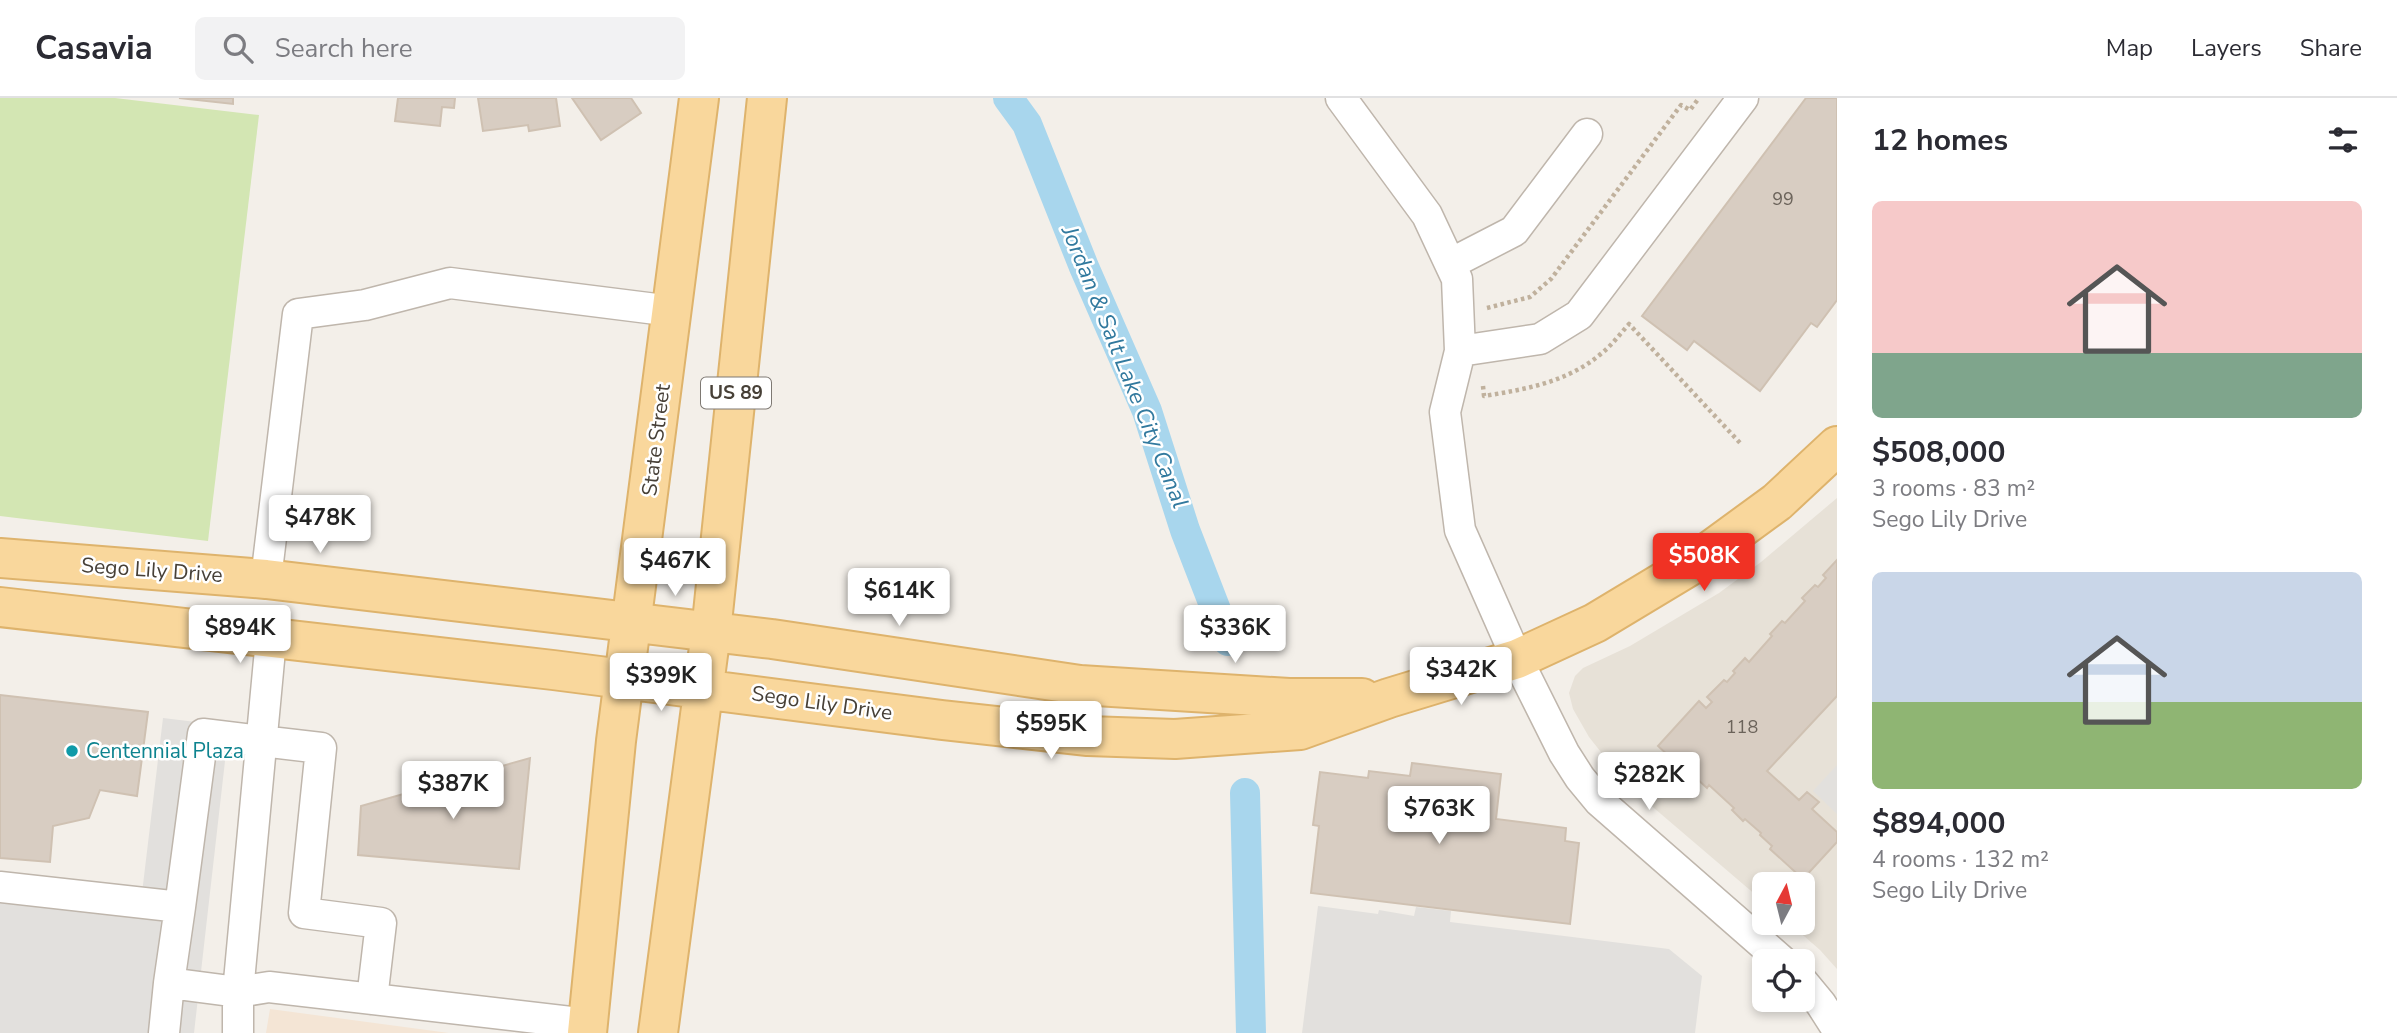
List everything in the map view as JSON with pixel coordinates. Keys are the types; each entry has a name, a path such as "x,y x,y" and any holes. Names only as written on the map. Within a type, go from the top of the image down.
{"main road":[{"name":"State Street","path":"588,1028 616,741 699,98"},
{"name":"US 89","path":"658,1033 704,688 766,98"},
{"name":"Sego Lily Drive","path":"0,607 704,688 1062,733 1175,738 1300,730 1389,698 1517,659 1595,623 1688,567 1777,502 1837,446"},
{"name":"Sego Lily Drive","path":"0,558 266,579 710,632 1080,685 1289,698 1389,698"}],"street":[{"path":"1341,98 1427,215 1457,279 1460,351 1445,411 1461,530 1517,659 1564,753 1599,801 1768,949"},
{"path":"1460,351 1540,339 1579,315 1743,98"},
{"path":"1450,264 1514,231 1587,134"},
{"path":"266,579 298,313 365,304 450,283 673,310"},
{"path":"238,1033 238,992 271,639"},
{"path":"164,1033 203,734 321,748 304,913 381,923 372,999"},
{"path":"0,887 180,907"},
{"path":"169,983 238,992 270,987 372,999 462,1021 588,1028"},
{"path":"1815,997 1837,1030"}],"shaded area":[{"path":"1837,498 1837,969 1803,935 1815,935 1815,872 1752,872 1752,892 1627,785 1589,737 1573,709 1569,693 1575,676 1583,668 1630,646 1719,593 1761,562"},
{"path":"163,718 229,726 194,1033 0,1033 0,877 142,893"},
{"path":"1837,765 1837,814 1813,791"},
{"path":"1318,906 1378,914 1379,910 1414,916 1416,907 1451,911 1450,922 1669,949 1702,976 1695,1033 1302,1033"},
{"path":"270,1009 449,1033 266,1033"}],"green space":[{"path":"0,98 115,98 259,115 208,541 0,516"}],"building":[{"path":"179,98 233,98 233,104"},
{"path":"398,98 455,98 454,108 442,107 440,126 395,121"},
{"path":"478,98 556,98 560,126 529,131 528,125 483,131"},
{"path":"572,98 631,98 641,113 601,140"},
{"path":"1806,98 1837,98 1837,300 1817,327 1811,323 1760,391 1694,341 1687,350 1642,316"},
{"path":"1837,560 1837,696 1767,771 1799,800 1807,792 1819,802 1812,809 1837,832 1837,842 1809,872 1795,872 1770,849 1772,846 1761,833 1745,819 1743,821 1732,810 1734,808 1709,785 1707,788 1695,777 1697,774 1687,764 1683,769 1658,746 1699,701 1706,708 1712,702 1707,697 1724,680 1727,682 1745,658 1749,662 1772,636 1770,634 1782,621 1785,623 1805,601 1802,598 1826,578 1823,575"},
{"name":"Centennial Plaza","path":"0,695 148,712 137,796 100,790 89,818 53,826 50,862 0,858"},
{"path":"530,758 519,869 358,855 361,806"},
{"path":"1412,763 1501,774 1496,819 1566,828 1565,841 1579,843 1570,924 1311,893 1319,826 1313,825 1320,772 1368,778 1369,771 1410,776"}],"waterway":[{"name":"Jordan & Salt Lake City Canal","path":"1008,98 1027,124 1084,267 1147,411 1185,530 1228,641"},
{"name":"Jordan & Salt Lake City Canal","path":"1245,793 1251,1033"}],"place":[{"name":"Centennial Plaza","path":"72,751"}]}
